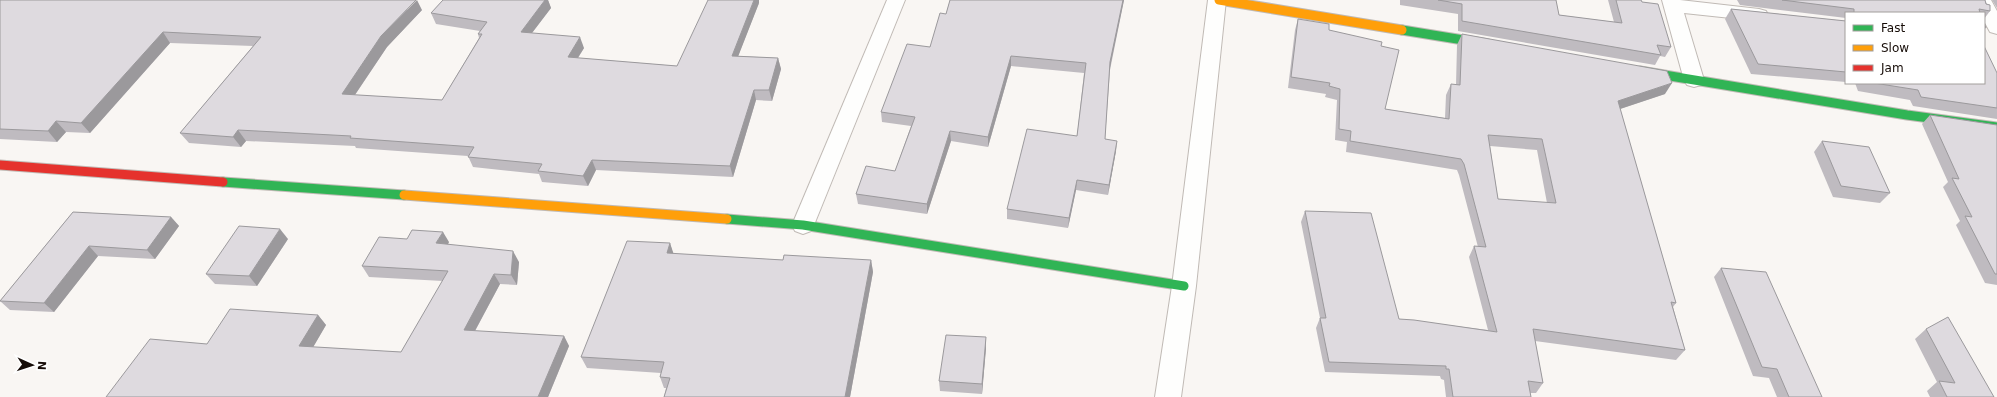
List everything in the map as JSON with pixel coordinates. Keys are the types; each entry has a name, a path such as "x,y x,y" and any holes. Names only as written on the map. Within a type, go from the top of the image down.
{"street":[{"path":"803,225 896,0"},
{"path":"1168,397 1184,286 1218,0 1265,4 1498,46"},
{"path":"1982,0 1997,28"},
{"path":"1694,80 1672,3 1775,17"},
{"path":"1632,69 1907,115 1997,127"},
{"path":"0,165 803,225 1184,286"}],"building":[{"path":"0,0 416,0 381,36 342,94 442,100 482,34 478,34 487,22 431,13 443,0 545,0 521,32 580,37 568,57 677,66 708,0 754,0 732,56 778,58 769,90 754,90 730,166 592,160 583,176 538,171 542,164 468,157 474,147 350,138 351,136 238,130 233,137 180,133 261,37 163,32 81,123 56,121 48,131 0,129"},
{"path":"950,0 1123,0 1110,62 1105,139 1117,141 1109,185 1077,180 1069,218 1007,209 1027,129 1077,136 1086,63 1011,56 988,137 950,131 927,204 856,194 866,166 895,171 915,117 881,112 907,44 930,47 940,13 946,14"},
{"path":"1438,0 1556,0 1559,15 1622,23 1616,0 1641,0 1642,2 1658,4 1671,47 1657,45 1661,55 1462,21 1462,4"},
{"path":"1782,0 1985,0 1986,4 1990,5 1990,11 1979,9 1980,12 1854,12 1854,9"},
{"path":"1731,9 1845,21 1845,72 1758,64"},
{"path":"1298,19 1329,24 1329,30 1382,42 1381,46 1399,50 1385,109 1449,119 1451,84 1460,85 1462,34 1667,71 1672,83 1618,101 1676,303 1671,302 1685,350 1533,329 1543,383 1528,381 1531,397 1453,397 1449,369 1446,369 1446,366 1329,362 1320,318 1326,318 1305,211 1371,213 1399,319 1497,332 1474,246 1486,247 1464,164 1461,159 1350,141 1351,131 1339,129 1340,89 1329,86 1330,83 1291,77","holes":["1488,135 1542,139 1556,203 1498,199"]},
{"path":"1985,48 1997,73 1997,108 1921,97 1918,90 1880,84 1985,84"},
{"path":"1930,115 1997,125 1997,274 1995,274 1965,216 1972,217 1952,178 1959,179"},
{"path":"1822,141 1869,147 1890,193 1841,186"},
{"path":"73,212 171,217 147,250 89,246 44,303 0,301"},
{"path":"239,226 280,229 249,276 206,274"},
{"path":"412,230 443,232 436,243 513,251 511,275 494,274 464,330 564,336 538,397 106,397 150,339 207,344 230,309 318,315 299,346 401,352 448,271 362,266 379,237 407,239"},
{"path":"627,241 670,243 667,253 783,260 784,255 871,260 845,397 664,397 670,378 660,377 664,362 581,357"},
{"path":"1721,268 1766,272 1822,397 1789,397 1777,369 1762,367"},
{"path":"1948,317 1994,397 1947,397 1939,381 1955,383 1926,329"},
{"path":"946,335 986,337 982,384 939,381"}],"traffic: fast":[{"path":"1402,30 1488,44"},
{"path":"1640,71 1907,115 1997,127"},
{"path":"223,182 404,195"},
{"path":"727,219 803,225 1184,286"}],"traffic: slow":[{"path":"1219,0 1402,30"},
{"path":"404,195 727,219"}],"traffic: jam":[{"path":"0,165 223,182"}]}
